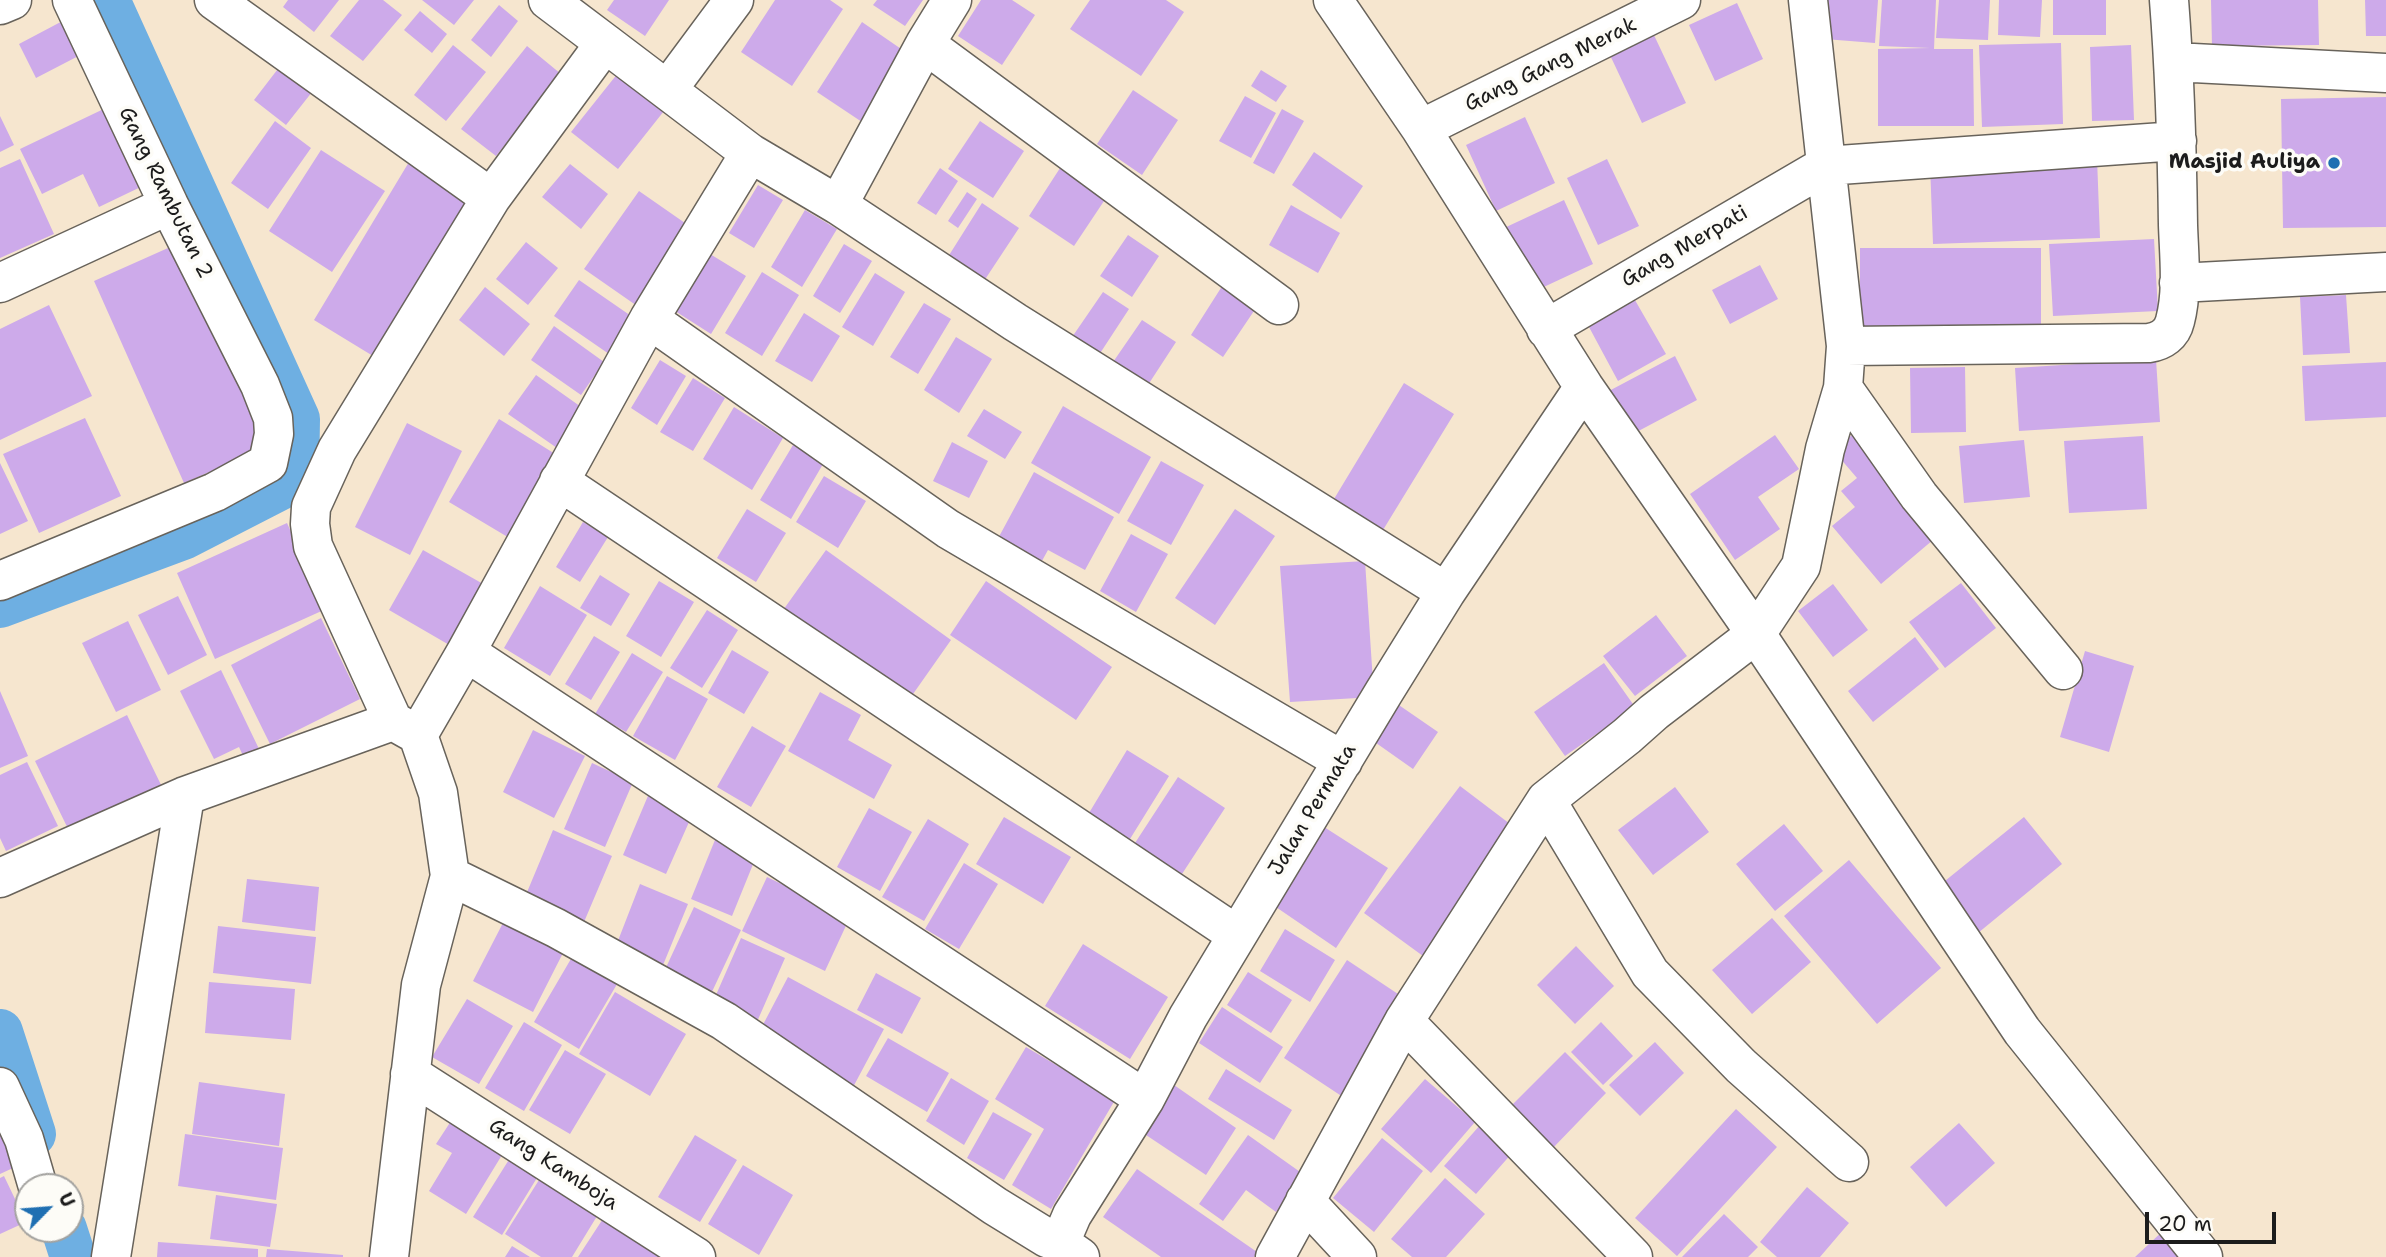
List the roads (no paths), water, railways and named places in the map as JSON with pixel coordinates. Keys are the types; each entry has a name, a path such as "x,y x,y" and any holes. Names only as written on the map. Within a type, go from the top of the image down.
{"street":[{"path":"0,5 12,0"},
{"name":"Gang Rambutan 2","path":"0,581 215,492 268,463 274,434 272,418 260,385 169,205 72,0"},
{"path":"214,0 491,198"},
{"path":"548,0 750,153 838,205 1015,322 1446,592"},
{"path":"668,89 734,0"},
{"path":"838,205 925,44 952,0"},
{"path":"1333,0 1422,129 1584,387 1756,634 2022,1031 2203,1257"},
{"name":"Gang Gang Merak","path":"1422,129 1681,0"},
{"path":"1275,1257 1404,1020 1546,800 1756,634 1801,566 1825,449 1843,388 1846,346 1808,0"},
{"path":"1846,346 2159,342 2168,335 2175,322 2179,283 2177,142 2169,0"},
{"path":"389,1257 421,985 450,876 438,793 313,546 311,507 337,450 491,198 605,43"},
{"path":"925,44 1279,305"},
{"path":"2174,62 2386,73"},
{"path":"1825,166 2177,142"},
{"path":"0,878 185,796 405,728 467,652 649,320 750,153"},
{"name":"Gang Merpati","path":"1546,329 1825,166"},
{"path":"0,283 169,205"},
{"path":"2179,283 2386,272"},
{"path":"649,320 948,529 1343,761"},
{"name":"Jalan Permata","path":"1070,1250 1084,1194 1145,1099 1188,1017 1446,592 1584,387"},
{"path":"1843,388 1919,496 2063,670"},
{"path":"559,481 1237,935"},
{"path":"467,652 1145,1099"},
{"path":"111,1257 185,796"},
{"path":"1546,800 1650,973 1741,1066 1849,1161"},
{"path":"450,876 556,928 724,1021 995,1206 1070,1250"},
{"path":"1404,1020 1633,1257"},
{"name":"Gang Kamboja","path":"410,1074 696,1257"},
{"path":"0,1087 24,1139 34,1173"},
{"path":"1305,1201 1357,1257"}],"waterway":[{"path":"0,605 183,537 296,479 297,419 107,0"},
{"path":"0,1032 33,1134"},
{"path":"68,1243 73,1257"}],"place":[{"name":"Masjid Auliya","path":"2334,163"}]}
